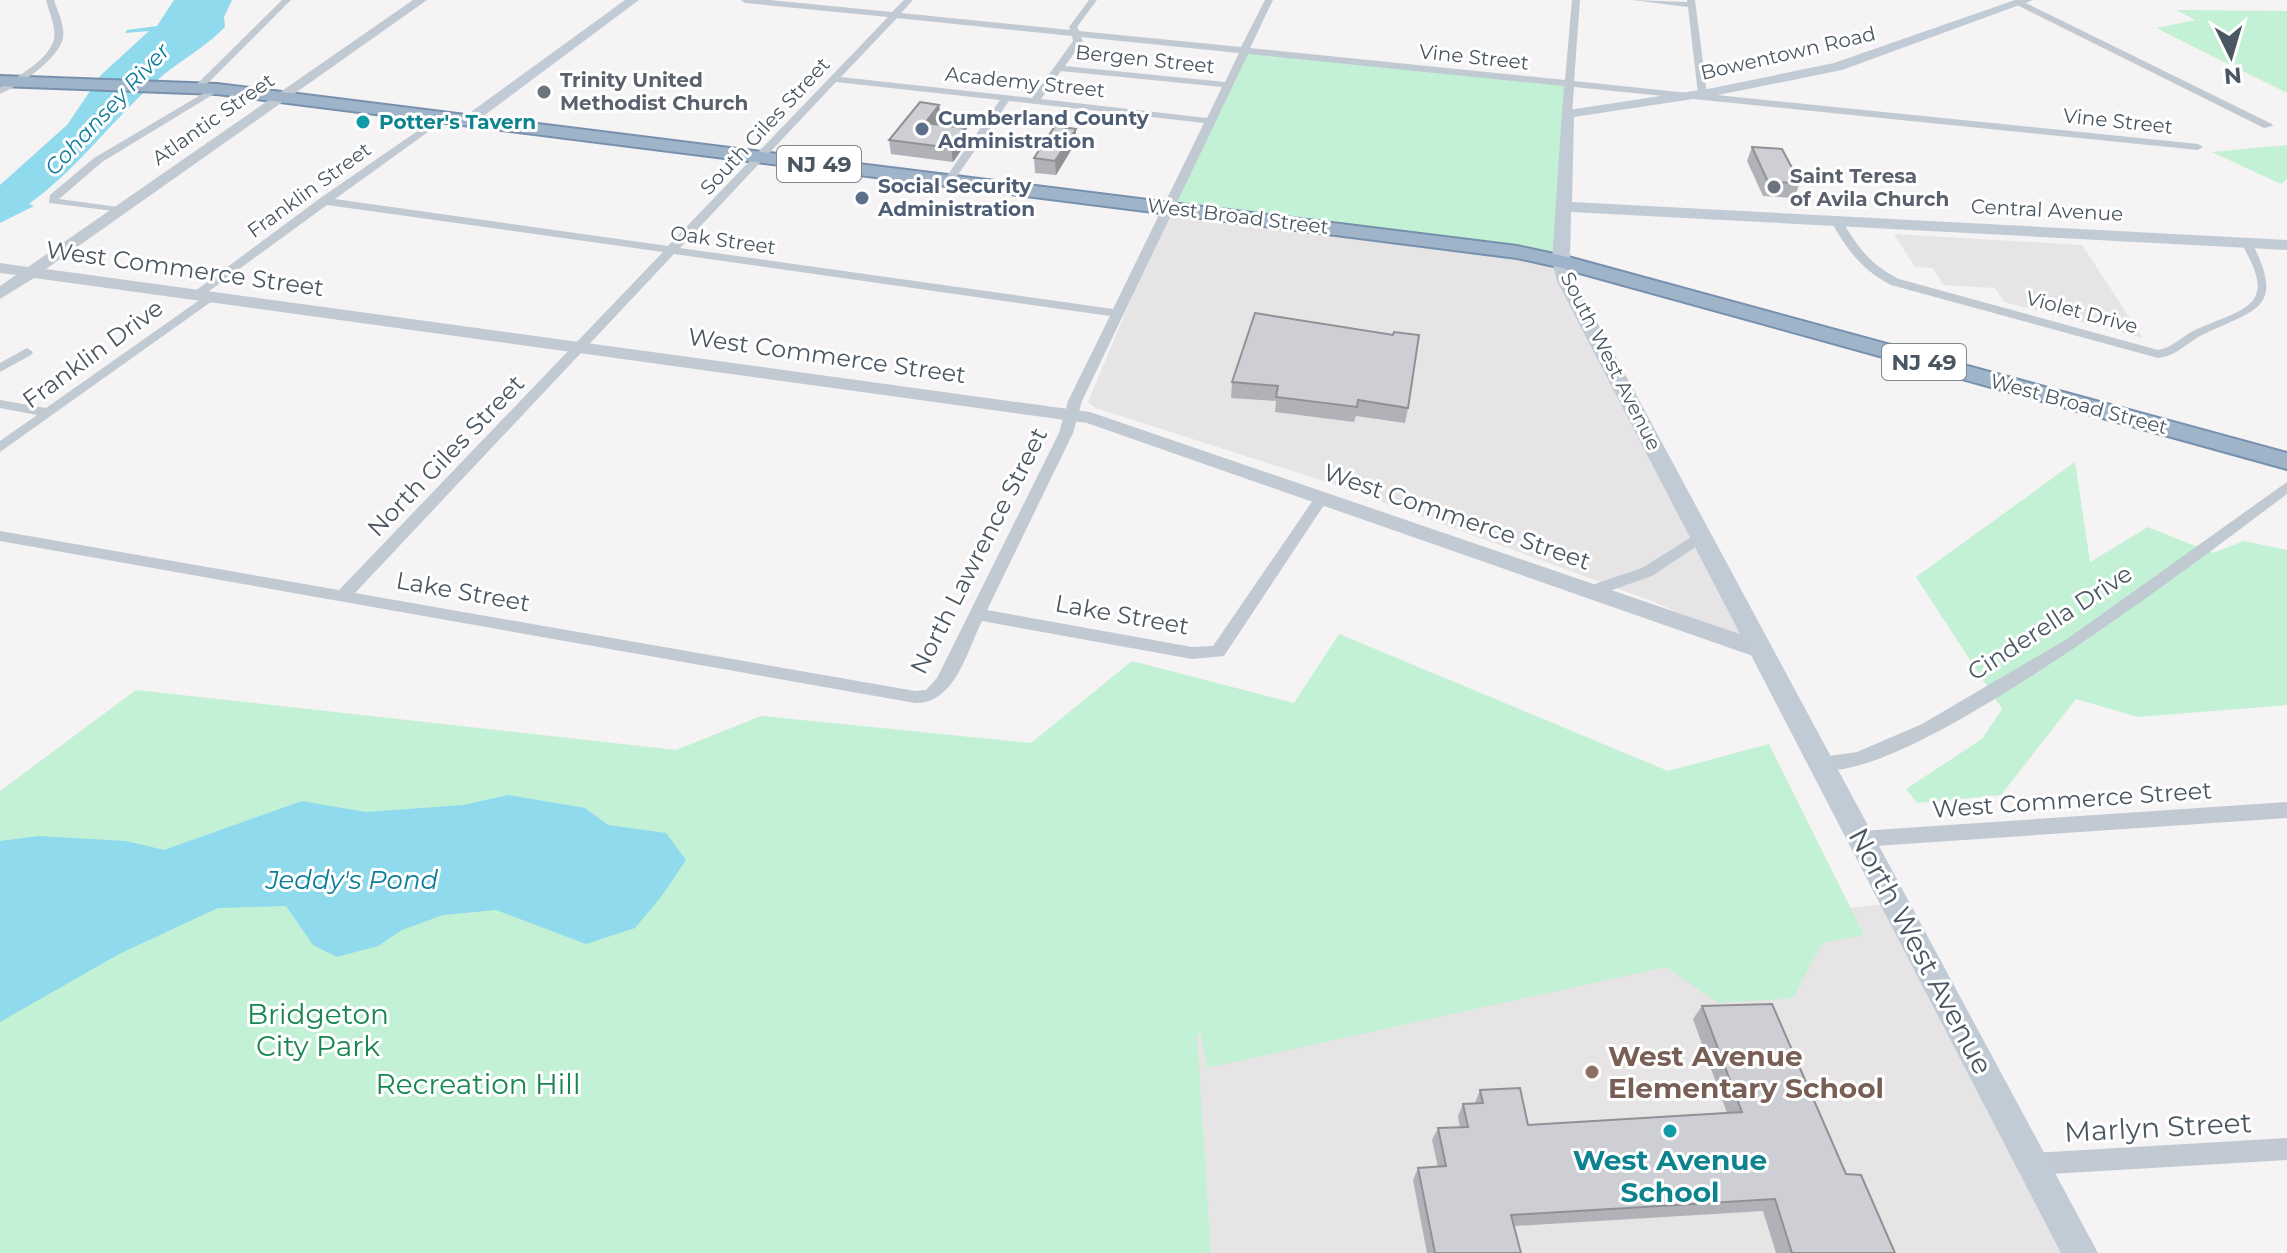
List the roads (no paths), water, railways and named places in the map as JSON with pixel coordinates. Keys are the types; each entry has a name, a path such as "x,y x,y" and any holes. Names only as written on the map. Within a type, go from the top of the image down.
{"highway":[{"name":"West Broad Street","path":"5,85 208,88 1489,248 1561,261 2287,461"}],"main road":[{"path":"469,120 633,0"},
{"name":"Bowentown Road","path":"1567,114 1696,95 1837,67 2019,3"},
{"name":"South West Avenue","path":"1567,114 1561,261 1566,281 1761,650"},
{"name":"Central Avenue","path":"1564,207 2287,245"},
{"name":"North West Avenue","path":"1761,650 2080,1253"}],"street":[{"path":"5,85 42,61 57,43 59,37 50,0"},
{"path":"118,210 53,201 98,160 208,88 287,0"},
{"name":"Atlantic Street","path":"28,272 421,0"},
{"name":"Vine Street","path":"745,0 2198,147"},
{"name":"South Giles Street","path":"581,347 909,0"},
{"path":"1035,101 1078,41 1073,27 1093,0"},
{"name":"North Lawrence Street","path":"918,697 929,697 939,689 977,614 1066,433 1071,414 1117,313 1269,0"},
{"name":"South West Avenue","path":"1567,114 1576,0"},
{"path":"1636,0 1691,3 1696,95"},
{"path":"2019,3 2268,126"},
{"name":"Bergen Street","path":"1058,68 1228,85"},
{"name":"Academy Street","path":"835,79 1211,121"},
{"path":"949,180 1007,98"},
{"name":"Franklin Street","path":"204,295 323,201 442,117"},
{"name":"Oak Street","path":"323,201 1117,313"},
{"name":"Violet Drive","path":"1837,221 1854,253 1878,274 1895,282 2158,354 2172,352 2193,335 2246,317 2268,300 2271,292 2269,273 2247,243"},
{"name":"West Commerce Street","path":"0,268 1090,418 1595,590 1761,650"},
{"path":"0,284 28,272"},
{"path":"0,294 28,272"},
{"name":"Franklin Drive","path":"0,448 204,295"},
{"name":"North Giles Street","path":"343,596 581,347"},
{"path":"0,368 27,352"},
{"path":"0,404 48,413"},
{"name":"Cinderella Drive","path":"1821,763 1859,759 1928,729 2033,667 2073,643 2287,487"},
{"name":"Lake Street","path":"977,614 1192,653 1218,652 1323,496"},
{"name":"Lake Street","path":"0,536 918,697"},
{"name":"West Commerce Street","path":"1595,590 1631,580 1656,568 1701,536"},
{"name":"West Commerce Street","path":"1861,839 2287,810"},
{"name":"Marlyn Street","path":"2033,1164 2287,1149"}],"water":[{"name":"Cohansey River","path":"174,0 232,0 224,17 225,27 218,34 162,76 64,174 29,204 34,206 0,223 0,185 67,125 101,75 149,31 125,33 127,30 157,26"},
{"name":"Jeddy's Pond","path":"508,795 585,808 608,825 666,833 686,860 635,928 586,944 496,910 443,915 402,930 378,946 337,957 313,945 286,906 218,908 119,954 0,1022 0,841 39,836 126,841 164,850 302,801 366,812 463,805"}],"place":[{"name":"Trinity United Methodist Church","path":"544,92"},
{"name":"Potter's Tavern","path":"363,122"},
{"name":"Cumberland County Administration","path":"922,129"},
{"name":"Saint Teresa of Avila Church","path":"1774,187"},
{"name":"Social Security Administration","path":"862,198"},
{"name":"West Avenue Elementary School","path":"1592,1072"},
{"name":"West Avenue School","path":"1670,1131"}],"park label":[{"name":"Bridgeton City Park","path":"318,1030"},
{"name":"Recreation Hill","path":"478,1084"}]}
